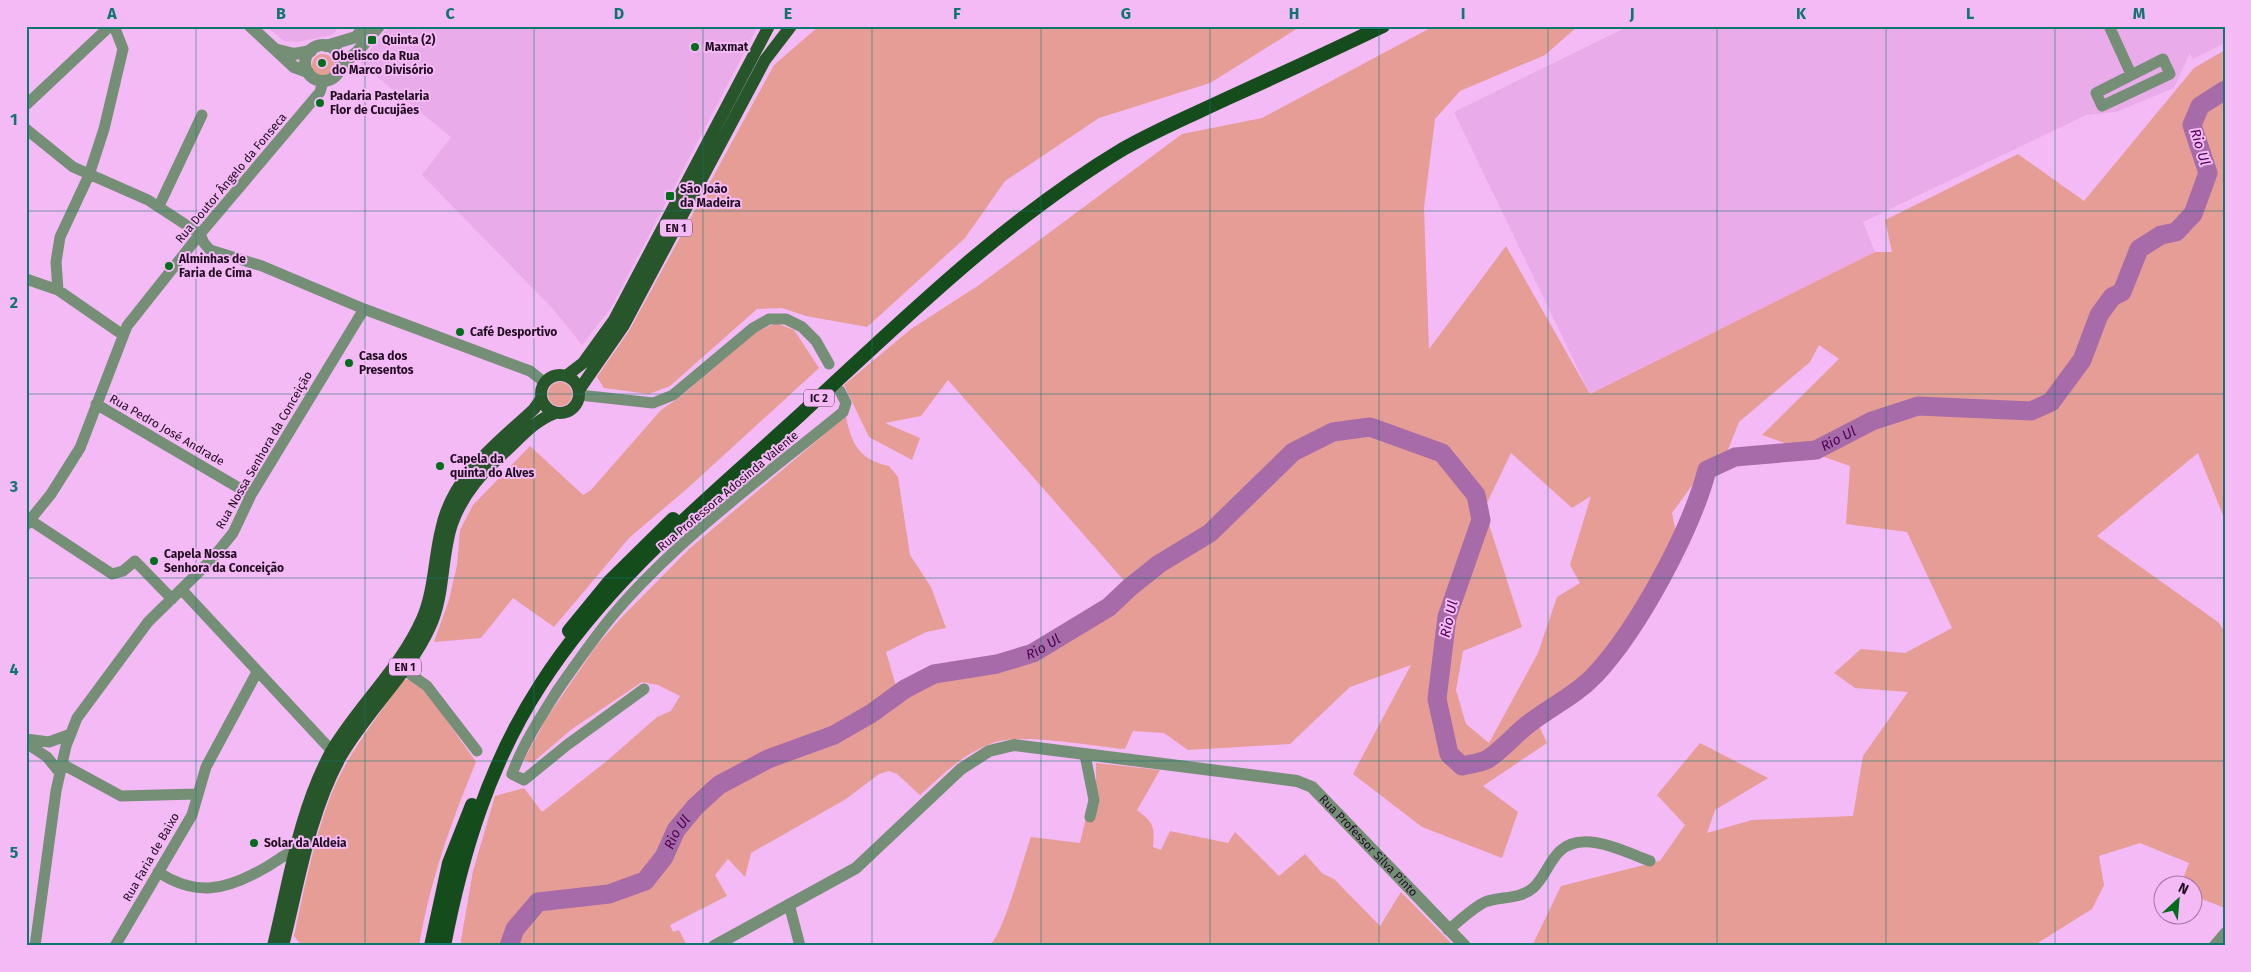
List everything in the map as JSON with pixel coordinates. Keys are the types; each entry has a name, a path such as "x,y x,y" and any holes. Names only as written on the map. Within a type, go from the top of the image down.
{"highway":[{"name":"IC 2","path":"431,946 447,872 461,830 516,712 538,675 578,619 636,553 961,258 1047,192 1119,144 1165,119 1364,26"},
{"name":"IC 2","path":"444,946 469,839 488,784 510,739 539,687 569,644 643,560 966,264 1050,198 1124,149 1169,125 1383,26"}],"main road":[{"name":"EN 1","path":"544,382 554,375 566,376 583,362 614,320 769,26"},
{"name":"EN 1","path":"273,946 302,848 340,759 422,644 431,625 440,595 452,525 464,498 482,473 542,418 572,409 576,405 579,393 624,325 765,60 791,26"},
{"path":"566,376 576,383 579,393"},
{"path":"544,382 540,390 541,399 546,407 555,413"},
{"name":"EN 1","path":"283,946 302,848 306,810 332,751 404,651 422,619 441,528 454,492 472,466 534,409 541,399"}],"street":[{"path":"26,105 110,26"},
{"path":"58,290 56,262 60,237 89,175 104,129 124,50 114,26"},
{"path":"250,26 278,50 294,67 308,72 315,79 324,81 334,77 340,65 357,52 379,26"},
{"path":"278,50 294,54 310,51 318,46 326,46 356,37 365,26"},
{"path":"2109,26 2131,74"},
{"path":"326,46 338,54 340,65"},
{"path":"308,72 305,61 310,51"},
{"path":"2163,59 2170,74 2102,106 2096,93 2131,74 2163,59"},
{"name":"Rua Doutor Ângelo da Fonseca","path":"28,522 51,494 80,448 128,326 200,234 320,92 324,81"},
{"path":"159,206 202,115"},
{"path":"26,129 66,162 89,175 128,190 159,206 200,234 210,250 262,266 364,309 530,371 544,382"},
{"path":"26,279 58,290 123,335"},
{"name":"Rua Nossa Senhora da Conceição","path":"35,946 61,769 77,718 148,622 182,590 233,532 251,495 364,309"},
{"path":"579,393 653,403 673,395 753,328 769,319 786,319 802,327 816,341 829,364"},
{"name":"Rua Professora Adosinda Valente","path":"644,688 524,780 512,774 520,752 548,705 579,658 614,614 695,534 843,412 846,403 840,391"},
{"name":"Rua Pedro José Andrade","path":"96,404 251,495"},
{"path":"28,522 112,574 123,571 135,561 172,599"},
{"path":"182,590 332,751"},
{"path":"403,669 427,686 477,751"},
{"name":"Rua Faria de Baixo","path":"115,946 192,815 206,768 257,672"},
{"path":"26,741 50,742 71,734"},
{"path":"26,741 61,769 121,796 197,794"},
{"name":"Rua Professor Silva Pinto","path":"714,946 856,868 961,769 989,751 1014,745 1297,781 1312,787 1465,946"},
{"path":"1085,755 1094,800 1090,817"},
{"path":"1448,930 1486,902 1510,899 1532,888 1559,852 1569,845 1583,841 1614,848 1650,861"},
{"path":"158,872 192,888 208,889 236,882 302,848"},
{"path":"789,904 800,946"},
{"path":"2214,946 2225,934"}],"shaded area":[{"path":"266,26 340,26 332,35 298,42 284,41"},
{"path":"389,26 758,26 611,308 582,345 553,309 422,175 451,137 360,63"},
{"path":"819,26 1301,26 1210,83 1099,118 1005,181 965,238 867,327 806,316 782,308 757,309 670,386 649,394 604,388 597,377 629,331 774,65"},
{"path":"1434,26 1578,26 1545,55 1460,91 1435,119 1424,208 1429,349 1506,246 1590,394 1875,252 1892,252 1885,220 2018,154 2084,201 2194,68 2225,50 2225,520 2198,453 2097,536 2218,622 2225,632 2225,908 2204,900 2204,874 2185,874 2189,863 2140,843 2099,856 2104,885 2092,909 2033,946 1532,946 1561,886 1660,861 1685,825 1657,795 1700,743 1768,778 1715,810 1707,833 1752,820 1853,816 1863,756 1908,692 1855,688 1834,673 1861,649 1905,653 1952,628 1907,532 1846,524 1850,466 1762,435 1839,359 1819,345 1810,362 1739,422 1727,452 1706,466 1672,513 1677,538 1629,622 1585,679 1567,696 1535,717 1547,743 1483,786 1518,812 1502,858 1422,827 1353,774 1411,665 1350,687 1290,744 1188,750 1164,733 1133,731 1125,749 1040,739 1008,740 984,746 964,758 945,772 920,795 897,774 889,771 879,774 846,799 751,853 745,877 728,859 715,875 727,896 670,925 673,932 679,930 687,946 512,946 524,923 538,907 549,904 578,903 607,898 647,883 670,853 680,829 716,791 745,774 852,731 907,692 934,677 991,670 1028,659 1073,634 1134,592 948,380 921,416 885,423 920,438 912,460 869,437 844,385 911,329 979,285 1182,134 1262,118","holes":["1511,453 1572,508 1591,496 1570,565 1580,583 1557,597 1538,653 1489,743 1466,724 1456,690 1463,651 1522,627 1484,509"]},
{"path":"1629,26 2225,26 2225,43 2193,59 2190,53 2174,88 2116,112 2086,115 1863,222 1875,252 1590,394 1454,112"},
{"path":"319,54 327,54 334,61 334,69 327,76 319,76 312,69 312,61"},
{"path":"776,323 794,330 819,368 689,487 629,538 554,627 513,598 481,638 434,642 449,600 457,565 460,530 473,505 530,446 583,495 591,490 661,410 680,397 756,332"},
{"path":"560,382 568,386 572,394 568,402 560,406 552,402 548,394 552,386"},
{"path":"846,416 851,435 858,449 871,460 889,466 898,477 910,555 931,587 946,628 926,632 886,652 897,689 871,708 831,731 784,748 719,779 689,805 672,825 660,855 636,878 603,889 537,896 511,927 504,946 460,946 473,871 495,796 524,788 542,812 608,760 657,717 671,711 680,696 658,685 642,682 572,729 532,763 524,760 546,719 597,645 689,549"},
{"path":"404,679 416,682 431,698 476,762 442,852 429,898 419,946 302,946 294,936 314,847 331,795 355,749"},
{"path":"1096,763 1160,770 1137,810 1152,825 1154,834 1153,847 1161,850 1170,831 1228,843 1235,832 1279,876 1305,854 1323,874 1334,879 1380,926 1401,892 1454,946 989,946 995,939 1007,912 1031,837 1080,843 1086,818 1096,809"}],"waterway":[{"name":"Rio Ul","path":"509,946 515,929 538,902 609,894 645,881 664,857 676,830 695,807 719,785 768,759 834,735 872,713 905,689 934,674 997,664 1033,653 1109,607 1159,564 1210,533 1293,452 1333,432 1370,427 1442,453 1476,495 1481,520 1447,617 1437,699 1449,754 1462,766 1488,759 1531,722 1588,682 1612,655 1645,606 1676,550 1689,521 1707,470 1735,457 1816,450 1872,421 1918,406 2031,411 2051,402 2082,360 2099,315 2112,297 2122,292 2139,249 2161,235 2176,232 2193,214 2208,173 2192,125 2200,106 2225,90"}],"place":[{"name":"Quinta (2)","path":"372,40"},
{"name":"Maxmat","path":"695,47"},
{"name":"Obelisco da Rua do Marco Divisório","path":"322,63"},
{"name":"Padaria Pastelaria Flor de Cucujães","path":"320,103"},
{"name":"São João da Madeira","path":"670,196"},
{"name":"Alminhas de Faria de Cima","path":"169,266"},
{"name":"Café Desportivo","path":"460,332"},
{"name":"Casa dos Presentos","path":"349,363"},
{"name":"Capela da quinta do Alves","path":"440,466"},
{"name":"Capela Nossa Senhora da Conceição","path":"154,561"},
{"name":"Solar da Aldeia","path":"254,843"}]}
